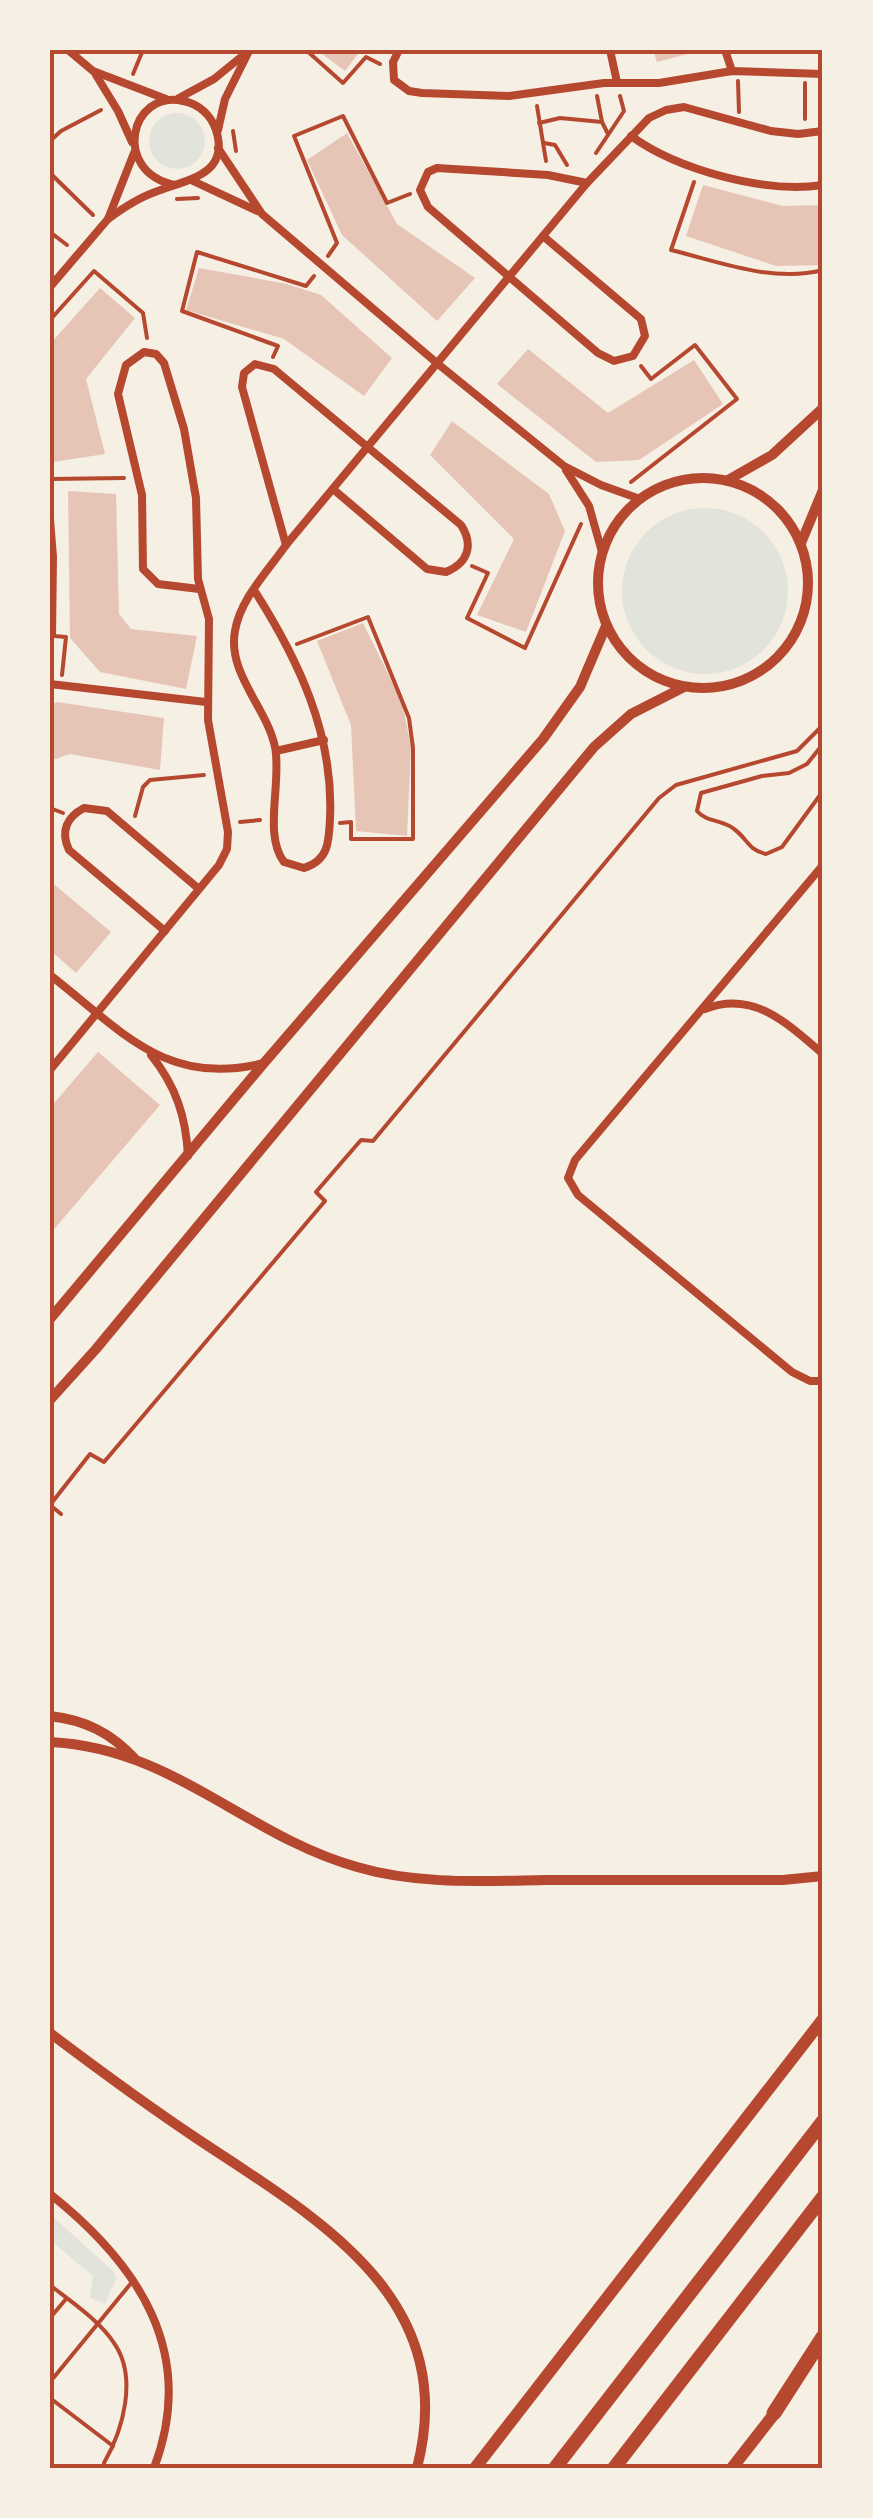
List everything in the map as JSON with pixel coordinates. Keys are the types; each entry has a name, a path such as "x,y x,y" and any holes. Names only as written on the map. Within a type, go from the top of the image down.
{"highway":[{"path":"556,2468 823,2120"},
{"path":"614,2468 823,2197"},
{"path":"774,2413 823,2337"}],"main road":[{"path":"475,2468 823,2019"},
{"path":"732,2468 823,2352"}],"street":[{"path":"68,50 94,72 128,88 199,107 208,115 218,137"},
{"path":"108,219 134,150 134,136 142,116 159,103 214,79 249,50"},
{"path":"50,287 108,219 142,197 193,181 210,168 218,148 225,100 249,50"},
{"path":"399,50 392,71 398,84 422,93 495,96 617,82 659,83 735,72 823,74"},
{"path":"610,50 617,82"},
{"path":"725,50 735,72"},
{"path":"94,72 149,176 174,185"},
{"path":"254,590 288,647 324,740 330,789 327,849 322,858 304,868 284,862 278,854 276,752 234,654 235,628 254,590 286,545 587,182 649,118 674,108 693,108 771,130 804,134 823,131"},
{"path":"632,136 656,153 698,168 778,186 823,186"},
{"path":"218,148 262,214"},
{"path":"543,236 641,319 645,336 634,356 623,361 606,358 508,278 422,199 422,180 437,168 548,175 587,182"},
{"path":"193,181 262,214 564,466 640,499"},
{"path":"50,1070 224,858 228,841 206,702 208,619 199,590 196,498 184,429 164,363 150,352 134,358 118,384 139,478 143,512 141,561 146,575 158,584 199,590"},
{"path":"286,545 242,387 241,380 255,364 268,365 461,525 468,543 463,562 446,572 427,569 333,489"},
{"path":"728,480 772,455 823,408"},
{"path":"564,466 589,506 602,552"},
{"path":"728,480 767,499 786,518 801,543 808,580 807,599 803,617 785,650 772,663 721,688 684,688 656,678 632,662 606,626 598,590 602,552 617,522 640,499 676,481 728,480"},
{"path":"801,543 823,490"},
{"path":"50,1319 543,739 580,687 606,626"},
{"path":"50,684 206,702"},
{"path":"50,1400 594,747 631,714 684,688"},
{"path":"276,752 324,740"},
{"path":"166,931 74,855 65,836 72,816 92,806 107,811 199,889"},
{"path":"823,866 575,1160 568,1178 578,1195 792,1372 810,1382 823,1381"},
{"path":"50,974 148,1052 167,1074 187,1135 188,1156"},
{"path":"700,1011 737,1003 762,1008 784,1020 823,1054"},
{"path":"148,1052 201,1069 233,1070 264,1063"},
{"path":"50,1716 102,1730 135,1759"},
{"path":"50,1742 78,1743 135,1759 188,1782 297,1846 335,1861 388,1874 456,1881 782,1880 823,1876"},
{"path":"50,1750 78,1743"},
{"path":"50,2032 295,2206 370,2268 405,2321 419,2365 424,2410 416,2468"},
{"path":"50,2194 96,2234 134,2279 156,2322 167,2370 166,2418 154,2468"}],"lane":[{"path":"50,2382 134,2279"},
{"path":"50,2284 112,2339 122,2358 125,2403 104,2463"},
{"path":"50,2318 66,2298"},
{"path":"50,2398 113,2446"}],"path":[{"path":"138,80 132,77 143,50"},
{"path":"306,50 342,82 366,56 392,71"},
{"path":"735,72 739,122"},
{"path":"804,134 805,74"},
{"path":"591,160 624,111 617,82"},
{"path":"595,85 608,134"},
{"path":"535,94 548,175"},
{"path":"50,142 61,131 104,108 111,120"},
{"path":"539,122 560,118 602,122"},
{"path":"544,142 555,146 566,164 576,166"},
{"path":"698,168 671,250 771,274 823,270"},
{"path":"50,172 95,216 103,207"},
{"path":"50,232 79,254"},
{"path":"50,320 94,271 142,313 150,352"},
{"path":"620,492 737,400 695,345 651,379 634,356"},
{"path":"50,479 139,478"},
{"path":"50,494 55,557 54,636 66,637 62,685"},
{"path":"463,562 488,572 467,618 526,648 589,506"},
{"path":"288,647 368,617 409,718 413,748 413,839 351,839 351,822 329,823"},
{"path":"61,1514 50,1505 90,1454 104,1462 326,1201 316,1192 362,1140 373,1141 659,798 676,785 797,751 823,725"},
{"path":"823,744 807,764 788,773 701,793 697,810 708,820 734,828 750,847 766,854 782,847 823,792"},
{"path":"131,831 143,787 150,780 218,775"},
{"path":"227,824 275,818"}],"shaded area":[{"path":"177,113 197,121 205,141 197,161 177,169 157,161 149,141 157,121"},
{"path":"705,508 737,514 764,532 782,559 788,591 782,623 764,650 737,668 705,674 673,668 646,650 628,623 622,591 628,559 646,532 673,514"},
{"path":"50,2214 114,2272 116,2279 105,2304 90,2298 93,2276 50,2240"}],"building":[{"path":"317,50 361,50 345,71"},
{"path":"653,50 699,50 699,51 657,62"},
{"path":"347,133 397,224 475,278 437,321 342,235 307,160"},
{"path":"703,185 783,206 823,205 823,265 776,266 686,236"},
{"path":"199,268 287,284 321,295 392,358 364,396 284,339 186,310"},
{"path":"100,288 135,318 86,379 105,454 53,462 50,344"},
{"path":"528,349 608,413 694,360 723,404 639,460 596,462 497,384"},
{"path":"452,421 549,494 565,531 526,632 477,615 514,539 430,455"},
{"path":"68,491 116,494 119,614 131,629 197,636 186,689 100,672 70,638"},
{"path":"363,623 402,702 411,746 407,836 356,831 351,725 317,641"},
{"path":"57,702 164,718 160,770 70,754 53,760 50,767 50,705"},
{"path":"50,881 111,932 76,973 50,950"},
{"path":"98,1052 160,1105 50,1234 50,1108"}]}
